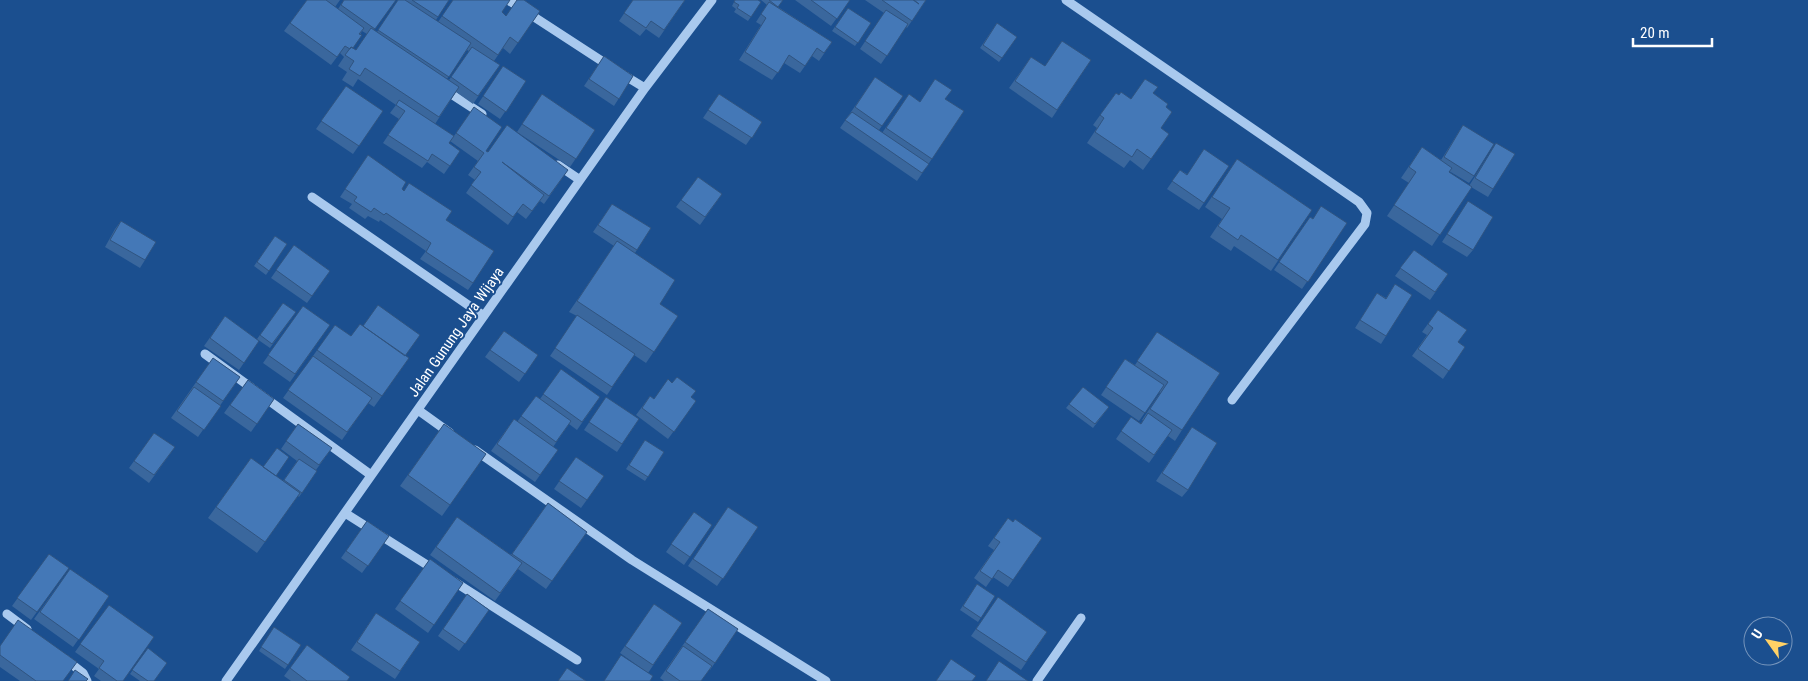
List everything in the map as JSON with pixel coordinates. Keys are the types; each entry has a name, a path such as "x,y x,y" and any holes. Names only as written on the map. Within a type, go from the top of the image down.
{"street":[{"path":"508,0 645,88"},
{"name":"Jalan Gunung Jaya Wijaya","path":"226,681 645,88 712,0"},
{"path":"1066,0 1359,202 1367,213 1365,224 1232,400"},
{"path":"434,82 491,120"},
{"path":"548,158 580,180"},
{"path":"312,197 484,316"},
{"path":"205,354 371,475"},
{"path":"418,410 632,560 826,681"},
{"path":"345,513 577,660"},
{"path":"7,614 37,638"},
{"path":"1037,681 1081,618"},
{"path":"60,655 83,673 87,681"}],"building":[{"path":"307,0 326,0 364,28 359,34 362,35 353,48 351,47 350,49 345,46 337,57 290,23"},
{"path":"344,0 396,0 375,29 341,5"},
{"path":"398,0 405,0 471,43 449,77 378,30"},
{"path":"412,0 449,0 438,17"},
{"path":"453,0 510,0 502,12 506,16 517,0 524,0 540,11 518,43 510,37 498,55 442,16"},
{"path":"633,0 685,0 664,30 651,21 646,28 624,13"},
{"path":"735,0 758,0 761,2 751,17 737,8 739,5 734,2"},
{"path":"769,0 783,0 778,7"},
{"path":"811,0 850,0 837,19"},
{"path":"882,0 913,0 919,4 914,0 926,0 912,21"},
{"path":"769,2 832,42 824,53 817,48 805,66 789,55 778,73 745,52 766,18 761,14"},
{"path":"848,8 871,23 858,43 835,27"},
{"path":"886,10 908,24 887,56 865,41"},
{"path":"997,23 1017,37 1002,58 983,45"},
{"path":"371,28 459,87 439,117 365,68 360,76 349,69 354,61 345,55 351,47 356,50"},
{"path":"1062,41 1091,60 1057,110 1015,81 1031,57 1045,66"},
{"path":"472,47 500,65 478,96 451,77"},
{"path":"604,56 633,76 619,99 589,79"},
{"path":"503,66 526,81 506,112 483,96"},
{"path":"875,77 903,96 882,126 855,107"},
{"path":"935,79 952,90 945,99 964,111 932,159 886,128 909,94 920,102"},
{"path":"1145,79 1158,87 1153,93 1168,104 1166,107 1172,112 1161,128 1169,134 1151,159 1137,149 1132,157 1095,132 1104,118 1100,115 1116,93 1119,95 1121,92 1131,99"},
{"path":"346,86 383,111 359,146 321,121"},
{"path":"542,94 595,130 576,159 522,124"},
{"path":"719,94 762,122 752,138 708,110"},
{"path":"399,100 454,136 449,143 460,151 450,166 432,154 428,161 388,135 405,111 396,105"},
{"path":"474,107 502,127 486,151 488,152 507,125 568,170 549,196 502,162 544,195 532,211 523,204 513,217 471,185 481,172 474,167 484,153 456,133"},
{"path":"852,112 929,164 922,173 845,120"},
{"path":"1463,125 1494,144 1474,176 1444,157"},
{"path":"1496,143 1515,154 1493,189 1475,178"},
{"path":"1422,147 1452,168 1449,172 1472,187 1440,235 1394,205 1416,172 1409,167"},
{"path":"1204,149 1229,166 1204,203 1172,181 1180,170 1187,175"},
{"path":"368,155 406,182 402,189 404,191 409,183 452,211 446,220 494,251 473,283 426,252 431,243 386,213 384,215 374,208 371,212 354,201 357,197 345,189"},
{"path":"1237,159 1312,210 1278,260 1241,235 1238,240 1218,226 1230,208 1212,197"},
{"path":"698,177 722,194 705,217 681,200"},
{"path":"1468,201 1493,217 1473,250 1447,234"},
{"path":"612,204 651,228 637,250 598,225"},
{"path":"1321,206 1347,223 1308,282 1279,262 1310,217 1313,219"},
{"path":"121,221 156,242 145,260 110,240"},
{"path":"275,236 287,244 269,271 257,262"},
{"path":"617,241 675,280 660,304 678,316 654,352 577,301"},
{"path":"294,245 330,271 312,296 276,270"},
{"path":"1414,250 1448,274 1435,292 1400,268"},
{"path":"1395,284 1412,295 1386,336 1360,320 1377,293 1386,299"},
{"path":"283,303 296,312 272,344 260,335"},
{"path":"378,305 420,335 405,356 363,326"},
{"path":"303,306 330,325 295,374 268,355"},
{"path":"1438,310 1467,330 1458,342 1465,347 1449,371 1418,349 1433,328 1428,324"},
{"path":"577,315 635,354 612,387 555,348"},
{"path":"225,316 259,341 244,363 210,338"},
{"path":"360,324 409,358 382,396 317,350 335,325 351,336"},
{"path":"504,331 538,355 525,374 490,350"},
{"path":"1157,332 1220,373 1182,430 1150,409 1168,382 1137,361"},
{"path":"313,356 372,398 347,432 288,390"},
{"path":"213,358 240,377 223,401 196,382"},
{"path":"1125,359 1164,385 1145,413 1106,387"},
{"path":"561,369 600,397 582,422 543,394"},
{"path":"677,377 696,391 691,397 696,401 674,432 642,408 650,396 654,399 668,379 672,383"},
{"path":"248,380 274,399 257,424 230,405"},
{"path":"194,387 221,406 204,430 177,411"},
{"path":"1083,387 1109,407 1095,424 1069,404"},
{"path":"536,396 571,421 556,442 521,416"},
{"path":"606,397 639,419 622,444 589,422"},
{"path":"1148,413 1172,430 1154,455 1121,431 1131,417 1141,424"},
{"path":"514,419 558,450 540,475 497,444"},
{"path":"298,424 332,448 319,465 286,441"},
{"path":"444,424 486,454 450,505 408,475"},
{"path":"1192,427 1217,443 1188,490 1162,473"},
{"path":"154,433 175,447 154,475 134,461"},
{"path":"645,440 664,452 648,477 629,465"},
{"path":"277,448 289,457 276,476 263,467"},
{"path":"576,457 604,476 587,500 559,481"},
{"path":"251,458 300,493 265,542 216,507"},
{"path":"299,459 317,471 302,493 284,480"},
{"path":"548,503 587,532 552,581 512,554"},
{"path":"728,507 758,527 723,579 693,559"},
{"path":"694,512 712,525 690,557 671,544"},
{"path":"457,517 522,563 500,593 436,547"},
{"path":"1008,518 1013,522 1015,519 1042,538 1013,580 998,570 992,579 980,571 1000,542 994,538"},
{"path":"367,521 389,536 368,566 346,551"},
{"path":"49,554 69,568 37,612 17,598"},
{"path":"430,559 463,583 434,625 400,601"},
{"path":"70,569 109,596 79,640 40,612"},
{"path":"977,584 995,596 981,618 963,606"},
{"path":"467,594 489,610 465,644 443,629"},
{"path":"998,597 1047,632 1026,662 976,629"},
{"path":"654,604 682,623 653,665 625,646"},
{"path":"109,605 154,637 123,681 117,681 99,668 104,661 80,644"},
{"path":"708,609 738,629 715,663 685,642"},
{"path":"376,613 420,642 400,671 357,642"},
{"path":"18,620 77,662 63,681 36,681 0,655 0,646"},
{"path":"274,627 301,645 288,665 261,647"},
{"path":"307,645 350,677 347,681 307,681 290,668"},
{"path":"683,646 712,666 701,681 680,681 666,671"},
{"path":"148,648 167,663 154,681 148,681 132,670"},
{"path":"621,655 653,676 650,681 604,681"},
{"path":"951,659 976,676 972,681 936,681"},
{"path":"999,661 1028,681 986,681"},
{"path":"567,668 586,681 558,681"},
{"path":"75,670 88,679 86,681 68,681"}]}
